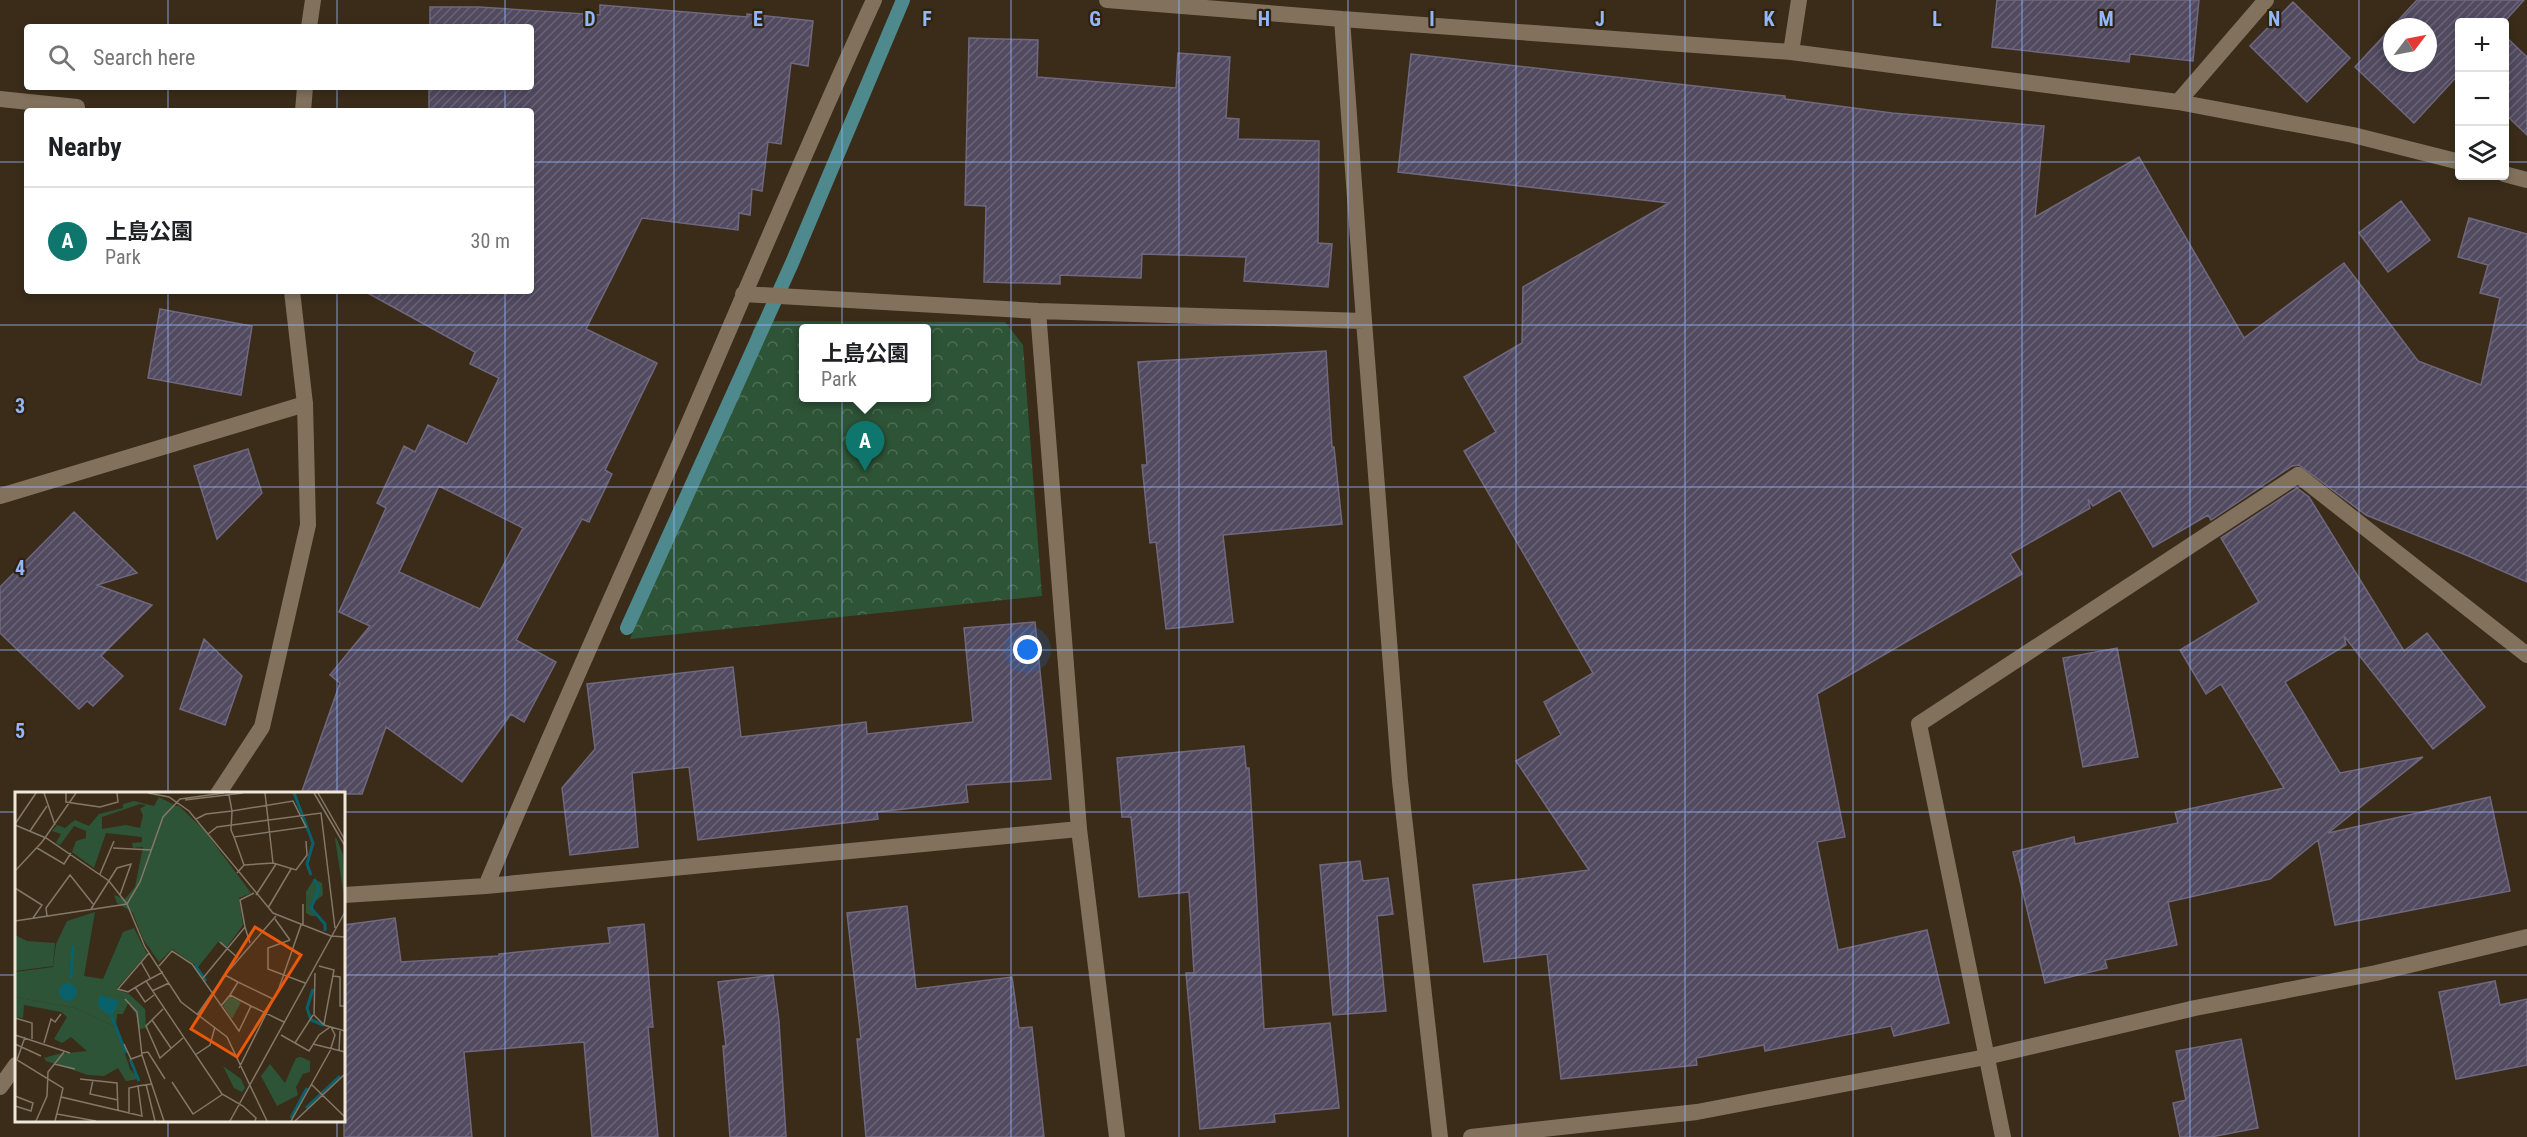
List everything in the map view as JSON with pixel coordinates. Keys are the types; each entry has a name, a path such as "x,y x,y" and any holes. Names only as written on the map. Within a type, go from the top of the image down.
{"street":[{"path":"309,24 313,0"},
{"path":"486,886 548,738 817,123 874,0"},
{"path":"1107,0 1791,52 2178,102 2353,135 2455,161"},
{"path":"1791,52 1799,0"},
{"path":"2178,102 2266,0"},
{"path":"1342,19 1400,781 1440,1137"},
{"path":"303,108 305,90"},
{"path":"0,99 77,107"},
{"path":"2509,175 2527,180"},
{"path":"219,792 262,727 308,525 305,405 292,294"},
{"path":"744,294 1038,311 1364,321"},
{"path":"1038,311 1078,829 1117,1137"},
{"path":"0,495 305,405"},
{"path":"2003,1137 1920,724 2298,475 2527,655"},
{"path":"345,895 486,886 1078,829"},
{"path":"1471,1137 1696,1112 1986,1057 2195,1008 2376,973 2527,937"},
{"path":"0,1087 15,1066"}],"green space":[{"path":"757,321 1005,322 1023,345 1042,596 630,639"}],"building":[{"path":"1997,0 2199,0 2193,61 2130,54 2129,62 1992,47"},
{"path":"2417,0 2524,0 2508,18 2455,18 2455,78 2414,123 2355,67 2383,37 2383,72 2437,72 2437,18 2400,18"},
{"path":"2293,2 2350,58 2307,102 2250,46"},
{"path":"600,5 747,17 747,14 813,21 808,66 791,63 781,144 768,142 762,191 752,189 750,215 739,213 738,230 642,218 586,329 657,363 605,470 612,474 589,522 582,519 516,640 556,662 524,722 511,714 462,782 386,727 362,794 302,792 340,683 330,675 370,626 339,612 386,508 377,503 404,446 415,452 428,425 467,444 499,378 470,364 475,352 369,294 534,294 534,108 429,108 429,90 534,90 534,24 430,24 430,7 479,7 600,15","holes":["439,486 523,528 480,609 399,572"]},
{"path":"969,38 1038,40 1037,77 1176,88 1178,53 1230,57 1226,118 1239,119 1238,139 1319,141 1318,243 1332,244 1328,287 1244,281 1246,257 1142,254 1141,278 1060,275 1060,284 984,282 986,206 965,205"},
{"path":"2509,40 2527,57 2527,135 2509,118"},
{"path":"1411,54 1785,96 1785,99 1892,113 2044,126 2035,217 2139,157 2244,338 2344,263 2418,361 2481,385 2500,298 2480,293 2488,265 2458,257 2469,218 2527,234 2527,582 2366,515 2299,465 2292,466 2211,520 2208,515 2153,547 2120,490 2093,506 2088,499 2090,508 2010,554 2022,574 1817,694 1845,837 1817,842 1838,950 1927,930 1949,1023 1894,1036 1891,1026 1765,1051 1764,1045 1696,1058 1697,1065 1561,1079 1547,954 1484,962 1473,885 1589,870 1516,761 1561,735 1544,702 1593,673 1464,451 1496,432 1464,377 1522,343 1523,287 1669,203 1398,172"},
{"path":"2401,201 2430,240 2388,272 2359,233"},
{"path":"160,309 252,326 241,395 148,378"},
{"path":"1326,351 1332,447 1334,447 1342,524 1223,535 1233,622 1166,629 1156,542 1150,543 1142,465 1147,465 1138,362"},
{"path":"248,449 262,493 217,539 194,466"},
{"path":"2297,488 2309,497 2404,651 2427,633 2485,707 2433,749 2344,636 2346,645 2285,682 2340,773 2423,757 2328,833 2490,797 2510,891 2335,925 2318,840 2270,879 2168,902 2177,945 2105,960 2107,968 2045,983 2013,852 2074,837 2075,844 2178,823 2175,812 2284,788 2221,684 2206,694 2180,650 2259,602 2221,538"},
{"path":"74,512 137,573 97,585 152,605 101,656 123,676 93,706 87,701 79,709 0,633 0,587"},
{"path":"1035,622 1051,779 966,785 968,802 877,812 878,819 698,840 689,767 632,773 638,847 570,855 562,788 595,749 587,684 733,667 741,737 866,722 867,734 973,722 964,628"},
{"path":"204,639 242,676 225,725 180,709"},
{"path":"2117,648 2138,757 2083,767 2063,658"},
{"path":"1244,746 1246,768 1249,768 1264,1029 1330,1023 1339,1108 1274,1114 1275,1122 1200,1129 1186,973 1194,973 1189,892 1139,897 1131,817 1122,817 1117,758"},
{"path":"1360,861 1363,881 1388,878 1393,914 1377,916 1386,1011 1333,1015 1320,865"},
{"path":"907,906 916,989 1012,977 1019,1028 1032,1027 1044,1137 866,1137 857,1039 861,1039 847,913"},
{"path":"395,918 401,962 499,956 499,954 610,943 608,928 644,924 653,1027 648,1027 658,1137 592,1137 584,1042 464,1052 472,1137 344,1137 345,925"},
{"path":"773,975 779,1021 786,1137 730,1137 723,1046 726,1046 718,982"},
{"path":"2495,981 2500,1005 2527,999 2527,1065 2456,1079 2439,992"},
{"path":"2241,1039 2258,1128 2211,1137 2180,1137 2173,1103 2186,1100 2176,1051"}],"waterway":[{"path":"627,628 792,263 903,0"}],"place":[{"name":"上島公園","path":"865,471"}]}
